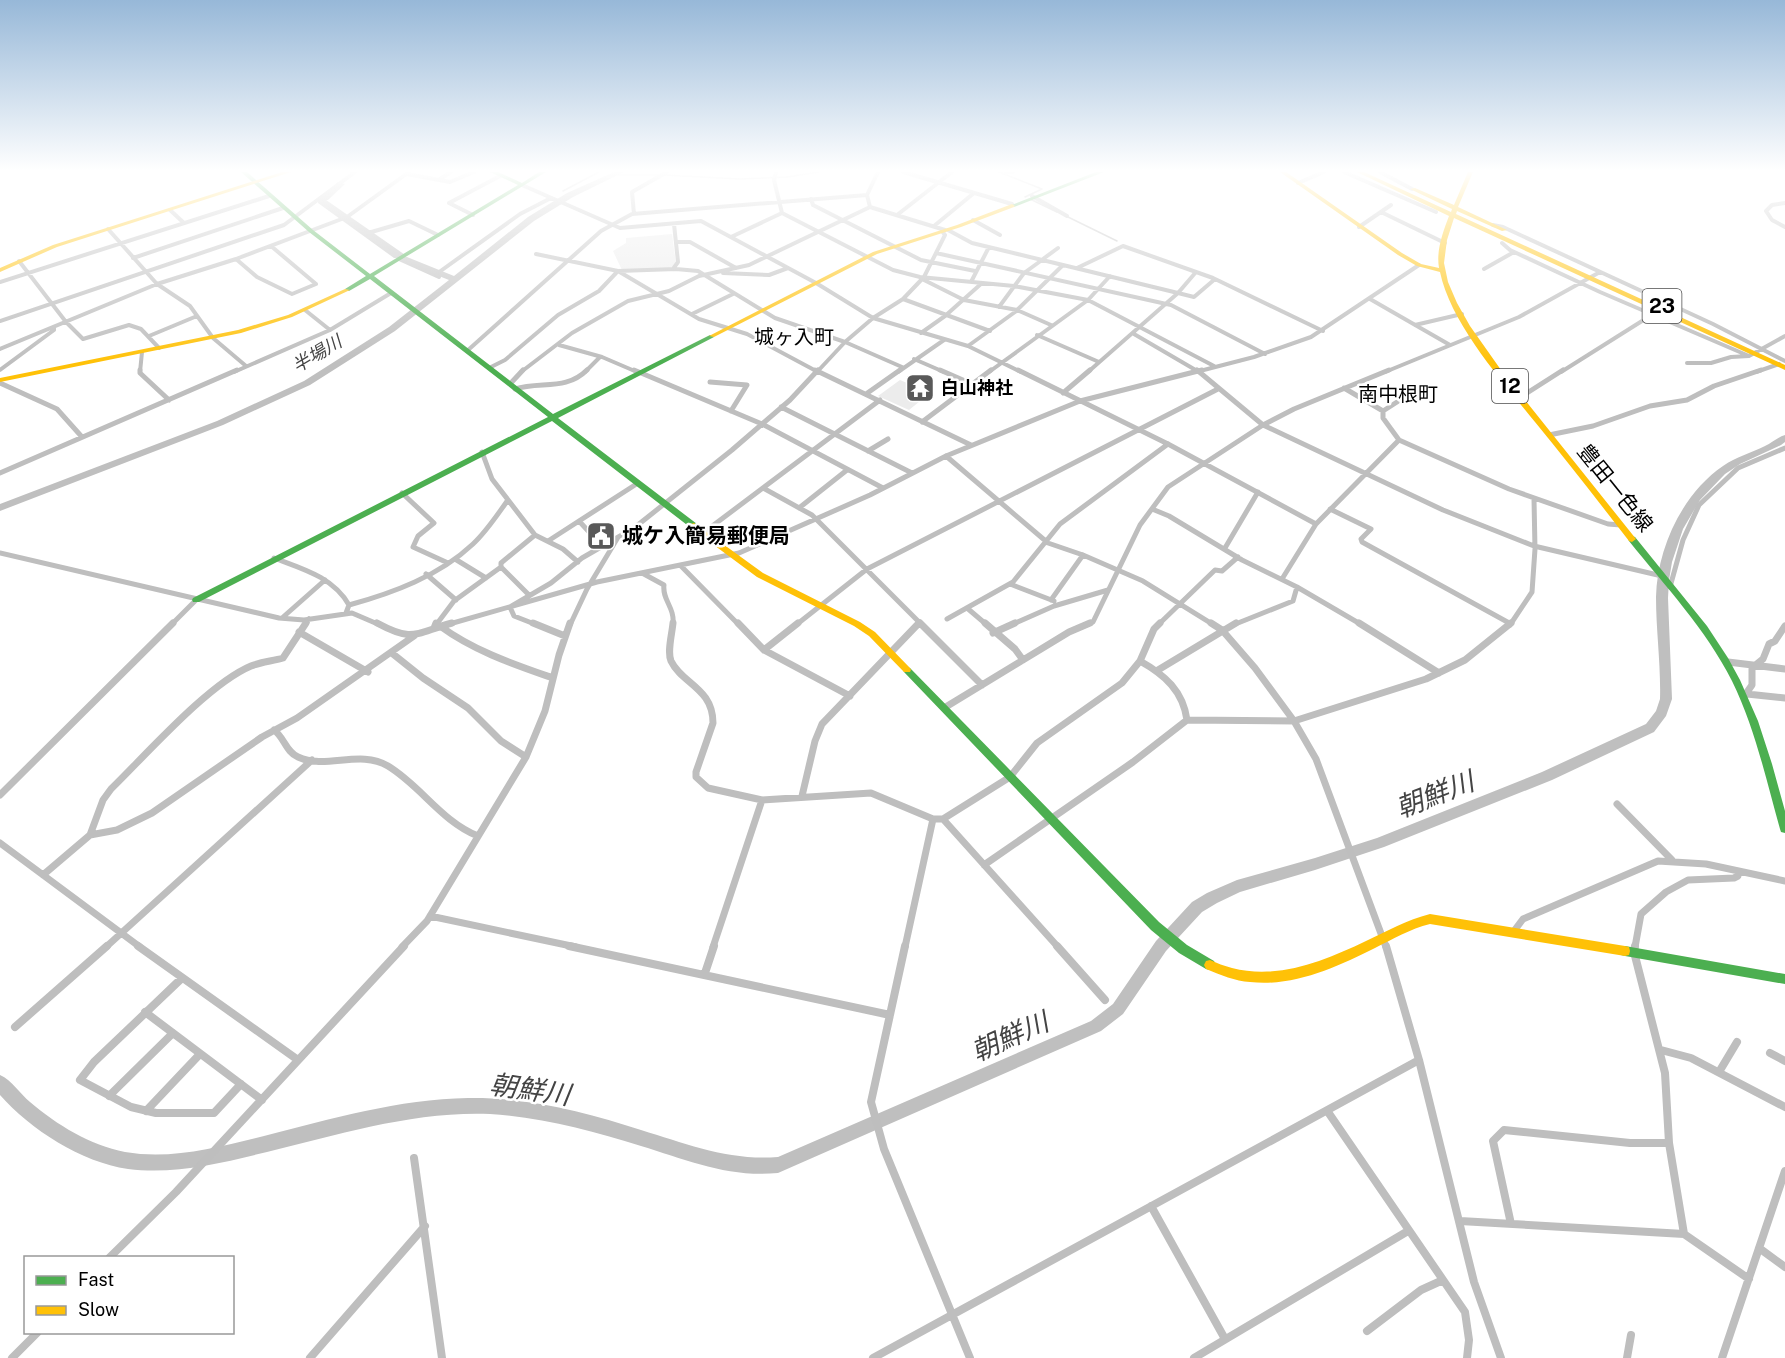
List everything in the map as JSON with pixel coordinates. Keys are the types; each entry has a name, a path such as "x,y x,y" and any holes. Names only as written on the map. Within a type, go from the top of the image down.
{"main road":[{"path":"0,270 55,246 88,235"},
{"path":"317,235 730,554 762,576 860,625 891,652 1155,926 1179,947 1202,962 1238,977 1274,979 1297,975 1411,923 1430,919 1514,930 1785,980"},
{"path":"0,381 213,338 256,327 330,299 437,235"},
{"path":"196,600 274,558 762,310 893,245 922,235"},
{"path":"1373,235 1419,265 1441,270 1441,259 1448,235"},
{"name":"23","path":"1485,235 1580,280 1785,364"},
{"name":"23","path":"1496,235 1696,328"},
{"name":"23","path":"1504,235 1785,364"},
{"name":"23","path":"1515,235 1595,272 1732,340"},
{"name":"豊田一色線","path":"1441,270 1474,335 1517,396 1728,662 1746,695 1785,829"}],"street":[{"path":"114,235 157,284 189,305 213,338 246,366"},
{"path":"0,282 145,235"},
{"path":"133,258 201,235"},
{"path":"0,321 254,235"},
{"path":"0,349 157,284 236,259 299,235"},
{"path":"371,235 400,257 438,275 488,235"},
{"path":"467,351 596,235"},
{"path":"673,269 678,263 675,235"},
{"path":"728,235 816,283 873,318 968,346 1168,444 1317,524"},
{"path":"720,273 766,256 811,235"},
{"path":"825,235 893,270 923,278 1014,286 1088,300 1215,366"},
{"path":"874,235 930,263 975,271"},
{"path":"510,608 551,583 602,546 617,539 665,504 782,407 845,342 873,318 903,299 923,278 945,235"},
{"path":"956,235 972,243 1194,297 1215,279"},
{"path":"1429,235 1445,243"},
{"path":"676,242 690,242 736,268"},
{"path":"1502,243 1514,252 1749,356"},
{"path":"236,259 257,278 292,294 316,284 270,246"},
{"path":"1077,268 1123,246 1215,279 1323,331"},
{"path":"971,282 989,247"},
{"path":"999,307 1024,273 1058,248"},
{"path":"1484,268 1514,252"},
{"path":"936,253 1168,304 1266,354"},
{"path":"536,254 618,271 673,269 698,271 775,318 845,342 902,367"},
{"path":"19,261 51,304 84,339 127,324 141,329 159,348"},
{"path":"968,346 1017,310 1063,265"},
{"path":"43,875 90,835 132,825 274,730 368,672 414,636 437,627 591,584 742,551 883,488 946,456 1080,401 1266,354 1323,331 1419,265"},
{"path":"513,386 523,370 572,333 628,301 673,290 703,275 720,273 769,276 788,268"},
{"path":"618,271 705,322 747,334 780,354 971,445"},
{"path":"489,368 505,360 558,315 599,291 618,271"},
{"path":"1063,393 1168,304 1196,272"},
{"path":"944,708 1069,632 1091,623 1140,525 1173,482 1263,424 1344,388 1519,317 1595,272 1762,348 1785,364"},
{"path":"922,422 1037,335 1088,300 1110,276"},
{"path":"923,278 964,300 1017,310 1051,325"},
{"path":"921,333 945,316 982,283"},
{"path":"0,473 330,330 391,292"},
{"path":"692,314 733,294"},
{"path":"903,299 990,331"},
{"path":"1370,299 1450,345"},
{"path":"1517,396 1527,393 1669,304"},
{"path":"305,310 330,330"},
{"path":"1414,325 1462,314"},
{"path":"149,336 197,316"},
{"path":"0,369 54,330 54,327"},
{"path":"1134,334 1197,370 1263,424 1443,510 1534,546 1660,574"},
{"path":"1037,335 1099,362"},
{"path":"1687,363 1711,363 1731,357 1749,356 1785,336"},
{"path":"866,394 944,340"},
{"path":"559,345 600,357 762,424 883,488"},
{"path":"142,351 140,373 169,400"},
{"path":"513,386 560,384 574,381 600,357"},
{"path":"914,359 972,384"},
{"path":"1549,435 1593,426 1650,406 1687,400 1714,386 1785,364"},
{"path":"0,381 57,409 82,437"},
{"path":"710,382 747,384 738,403 731,411"},
{"path":"1344,388 1383,411"},
{"path":"764,650 867,569 1218,389"},
{"path":"1383,411 1411,393"},
{"path":"703,533 879,400"},
{"path":"782,407 912,473"},
{"path":"1383,411 1383,418 1399,440 1534,499 1608,524 1621,525"},
{"path":"868,451 888,440"},
{"path":"1282,579 1317,524 1399,440"},
{"path":"947,619 1010,584 1060,524 1168,444"},
{"path":"1670,586 1683,540 1699,505 1738,468 1785,448"},
{"path":"482,452 492,479 535,535 564,549 578,562"},
{"path":"946,456 1048,543 1143,580 1222,630 1255,668 1294,721 1316,759 1383,937 1419,1060 1474,1282 1501,1358"},
{"path":"799,508 847,470"},
{"path":"548,541 638,483"},
{"path":"763,488 815,518 982,685"},
{"path":"1225,548 1258,492"},
{"path":"402,493 434,523 418,536 413,547 447,562"},
{"path":"984,865 1133,762 1187,720 1294,721 1439,673 1465,660 1511,624 1532,592 1534,499"},
{"path":"349,605 376,598 455,559 474,543 508,500"},
{"path":"1152,509 1169,516 1238,557 1297,587 1407,651 1439,673"},
{"path":"1330,509 1371,529 1361,539 1362,542 1511,624"},
{"path":"579,521 602,546"},
{"path":"437,627 438,620 456,600 501,567 507,556 535,535"},
{"path":"110,1256 176,1192 430,916 526,757 545,711 565,636 617,539"},
{"path":"0,553 282,618 309,619 346,613 365,617 395,633 414,636"},
{"path":"1051,600 1083,555"},
{"path":"642,573 664,585 663,592 674,613 670,659 675,667 701,690 712,715 713,723 696,777 708,788 762,800 871,793 933,819 944,819 1010,777 1037,743 1122,683 1140,661 1154,630 1215,570 1222,571 1238,557"},
{"path":"274,558 325,580 345,595 349,605 346,613"},
{"path":"455,559 486,578"},
{"path":"681,566 764,650 850,696"},
{"path":"501,567 530,595"},
{"path":"426,574 456,600"},
{"path":"282,618 325,580"},
{"path":"1010,584 1059,605"},
{"path":"1158,670 1209,635 1253,614 1293,601 1297,587"},
{"path":"993,633 1059,605 1108,590"},
{"path":"0,795 196,600"},
{"path":"510,608 514,616 565,636"},
{"path":"967,608 993,633 1015,649 1023,660"},
{"path":"90,835 103,800 145,754 220,685 251,666 283,658 309,619"},
{"path":"802,796 815,741 822,724 829,714 850,696 920,622"},
{"path":"1785,626 1775,641 1769,644 1763,660 1755,665 1751,673 1752,686 1746,695 1785,698"},
{"path":"437,627 489,655 553,678"},
{"path":"299,633 368,672"},
{"path":"393,654 423,678 468,708 501,741 526,757"},
{"path":"1140,661 1158,670 1181,696 1186,708 1187,720"},
{"path":"1728,662 1785,669"},
{"path":"274,730 280,733 287,749 296,756 312,760 349,759 380,762 413,785 457,826 477,836"},
{"path":"15,1027 312,760"},
{"path":"705,973 762,800"},
{"path":"1617,804 1672,860"},
{"path":"933,819 871,1102 884,1149 970,1358"},
{"path":"944,819 1105,1000"},
{"path":"0,843 121,934 298,1060"},
{"path":"1514,930 1523,920 1658,861 1699,863 1785,881"},
{"path":"1684,1234 1669,1143 1665,1072 1634,952 1641,914 1666,892 1688,880 1734,878 1738,876 1738,871"},
{"path":"430,916 705,973 890,1015"},
{"path":"182,978 94,1062 80,1080 131,1107 156,1113 214,1113 241,1084"},
{"path":"145,1012 262,1100"},
{"path":"110,1095 172,1033"},
{"path":"1719,1072 1737,1042"},
{"path":"1661,1050 1691,1058 1785,1107"},
{"path":"1770,1053 1785,1061"},
{"path":"146,1111 200,1054"},
{"path":"873,1358 1328,1112 1419,1060"},
{"path":"1328,1112 1465,1312 1469,1340 1467,1358"},
{"path":"1511,1224 1492,1141 1504,1130 1630,1143 1669,1143"},
{"path":"414,1158 442,1358"},
{"path":"1722,1358 1785,1171"},
{"path":"1151,1206 1225,1339"},
{"path":"1460,1221 1684,1234 1749,1280"},
{"path":"310,1358 425,1226"},
{"path":"1194,1358 1408,1231"},
{"path":"1760,1248 1785,1267"},
{"path":"1368,1331 1421,1290 1443,1280"},
{"path":"12,1358 36,1334"},
{"path":"1628,1357 1631,1335"}],"shaded area":[{"path":"672,235 676,264 671,268 622,270 613,251 626,243 626,238"},
{"path":"900,380 930,393 909,410 878,396"}],"waterway":[{"path":"368,235 397,256"},
{"name":"半場川","path":"0,508 220,423 307,383 392,329 510,235"},
{"path":"1106,235 1117,241"},
{"path":"404,259 453,279"},
{"name":"朝鮮川","path":"0,1083 11,1096 40,1120 74,1142 109,1156 144,1162 179,1161 230,1153 418,1110 491,1106 535,1111 578,1120 726,1164 760,1167 778,1165 1096,1026 1118,1009 1161,946 1197,907 1212,898 1237,886 1379,843 1547,776 1650,728 1662,713 1666,699 1663,580 1666,562 1678,529 1697,498 1721,472 1785,438"}],"traffic: fast":[{"path":"317,235 694,526"},
{"path":"347,290 438,235"},
{"path":"196,600 712,336"},
{"path":"1632,539 1704,628 1736,680 1761,742 1785,829"},
{"path":"907,670 1155,926 1183,949 1210,965"},
{"path":"1625,951 1785,979"}],"traffic: slow":[{"path":"0,270 55,246 89,235"},
{"path":"712,336 875,253 930,235"},
{"path":"1373,235 1419,265 1441,270"},
{"path":"1445,235 1441,263 1445,282 1467,326 1499,371 1632,539"},
{"path":"1497,235 1785,368"},
{"path":"0,380 239,332 290,316 347,290"},
{"path":"694,526 760,575 857,624 872,634 907,670"},
{"path":"1210,965 1230,973 1251,977 1292,974 1332,962 1407,926 1430,919 1625,951"}],"place":[{"name":"白山神社","path":"920,388"},
{"name":"城ケ入簡易郵便局","path":"601,536"}],"district":[{"name":"城ヶ入町","path":"794,337"},
{"name":"南中根町","path":"1398,394"}]}
